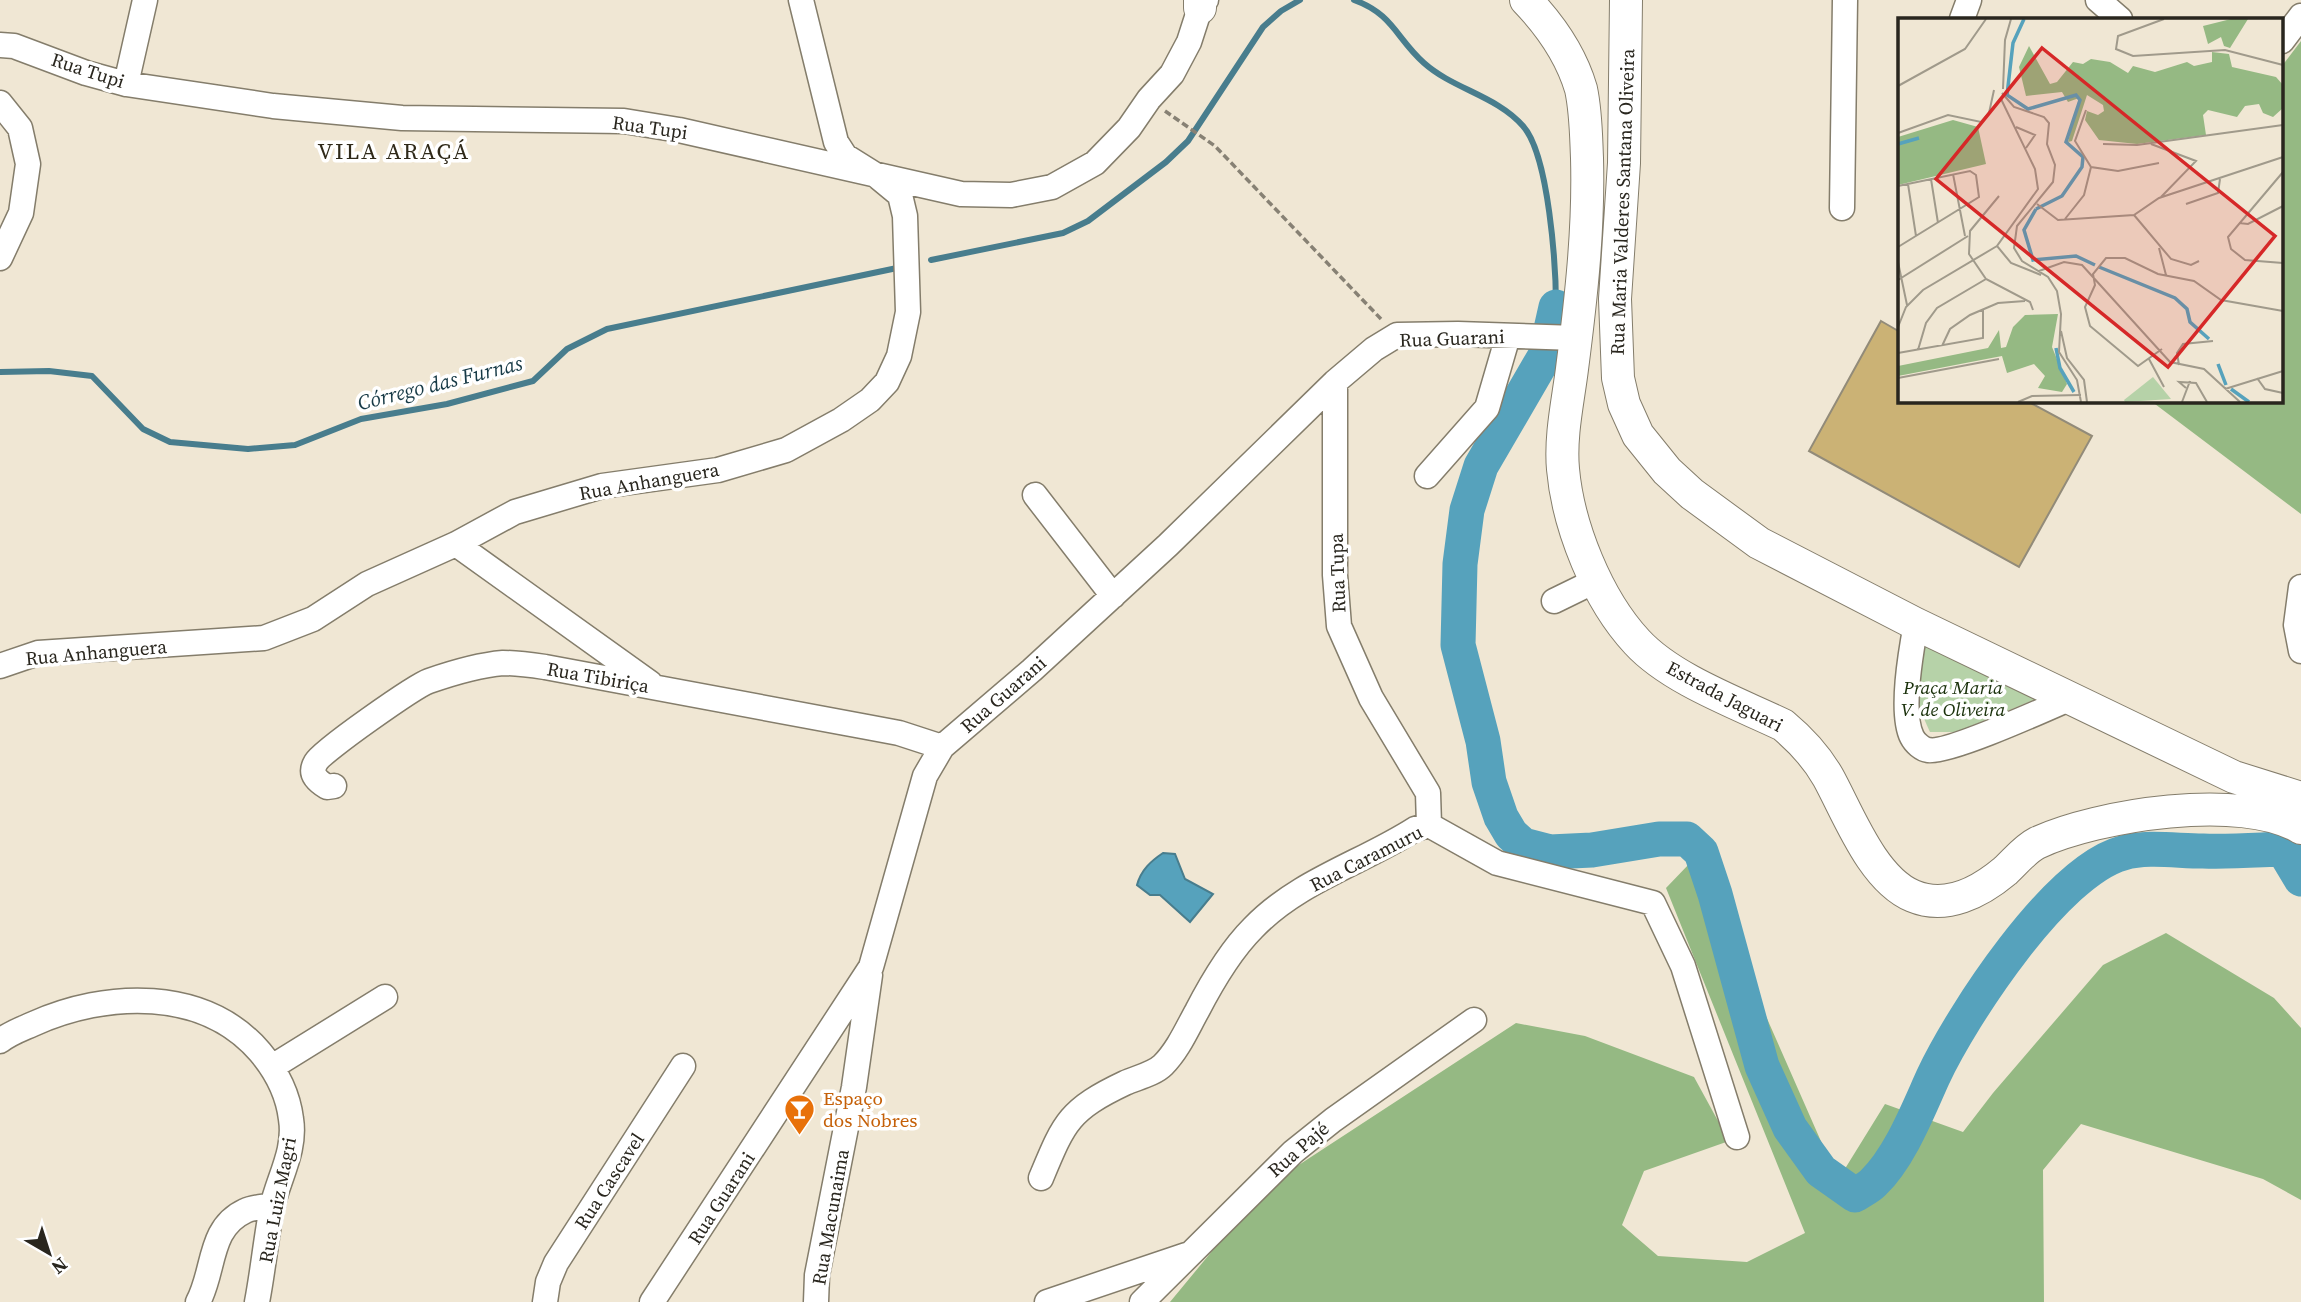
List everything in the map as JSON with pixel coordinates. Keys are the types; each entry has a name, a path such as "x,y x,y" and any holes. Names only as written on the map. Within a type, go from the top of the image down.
{"main road":[{"name":"Estrada Jaguari","path":"1526,0 1553,33 1570,60 1586,113 1587,215 1584,267 1557,338 1564,433 1563,467 1567,497 1584,555 1609,604 1636,641 1675,673 1783,725 1798,737 1827,775 1883,872 1894,884 1913,897 1935,901 1955,900 2003,873 2033,845 2061,832 2091,825 2182,810 2225,810 2268,816 2301,828"},
{"name":"Rua Maria Valderes Santana Oliveira","path":"1626,0 1624,163 1615,299 1618,378 1624,404 1638,435 1667,471 1692,494 1759,543 1916,624 2234,777 2301,798"},
{"path":"1587,215 1620,216"}],"street":[{"path":"126,84 145,0"},
{"name":"Rua Anhanguera","path":"0,666 38,653 264,638 313,619 367,584 456,544 515,512 602,486 718,470 786,450 841,420 870,400 887,382 898,356 908,312 905,216 901,195 845,156 836,142 801,0"},
{"path":"1842,208 1845,0"},
{"path":"1962,18 1969,0"},
{"path":"2098,0 2119,18"},
{"name":"Rua Tupi","path":"0,45 14,46 86,73 126,84 273,106 401,118 624,121 679,130 961,194 1012,195 1052,187 1095,163 1129,128 1149,99 1172,74 1207,2"},
{"path":"2284,38 2301,16"},
{"path":"0,103 20,128 28,164 21,213 0,258"},
{"name":"Rua Guarani","path":"652,1302 872,967 925,776 942,747 1113,596 1335,382 1374,349 1397,335 1557,338"},
{"path":"1427,476 1487,408 1508,336"},
{"name":"Rua Tupa","path":"1335,382 1335,575 1339,626 1371,698 1428,793 1429,825"},
{"path":"1035,495 1113,596"},
{"path":"456,544 656,688"},
{"path":"1554,601 1597,580"},
{"path":"2301,587 2296,625 2301,651"},
{"path":"1916,624 1909,663 1908,715 1912,738 1921,748 1930,751 1955,745 2071,698"},
{"name":"Rua Tibiriça","path":"334,786 327,787 317,781 313,771 315,762 321,755 426,682 505,663 545,667 888,731 942,747"},
{"name":"Rua Caramuru","path":"1041,1178 1060,1131 1074,1114 1090,1101 1162,1066 1180,1042 1232,952 1252,928 1270,912 1323,877 1415,829 1429,825 1497,863 1653,903 1684,966 1737,1137"},
{"name":"Rua Macunaima","path":"816,1302 817,1275 854,1087 872,967"},
{"path":"272,1067 384,997"},
{"name":"Rua Luiz Magri","path":"0,1041 60,1012 123,1001 172,1002 199,1009 231,1025 250,1041 272,1067 285,1094 292,1133 288,1159 273,1205 257,1302"},
{"name":"Rua Pajé","path":"1142,1302 1261,1181 1303,1144 1474,1020"},
{"name":"Rua Cascavel","path":"545,1302 548,1282 556,1262 683,1066"},
{"path":"198,1302 215,1243 226,1225 247,1210 273,1205"},
{"path":"1046,1302 1190,1254"}],"path":[{"path":"1180,122 1216,146 1397,335"}],"green space":[{"path":"2301,41 2301,514 2152,402 2284,402 2284,63"},
{"name":"Praça Maria V. de Oliveira","path":"1925,646 2036,699 1957,732 1930,732 1917,690"},
{"path":"1690,863 1707,882 1838,1180 1885,1104 1963,1132 2103,965 2166,933 2274,998 2301,1028 2301,1200 2263,1179 2081,1124 2043,1170 2044,1302 1170,1302 1265,1187 1516,1023 1585,1036 1694,1077 1729,1141 1644,1171 1622,1225 1658,1256 1747,1262 1805,1233 1666,888"}],"water":[{"path":"1163,853 1175,854 1185,879 1213,894 1190,922 1160,895 1150,895 1137,885 1147,866"}],"building":[{"path":"1881,321 1898,331 1898,402 2029,402 2092,436 2019,567 1809,451"}],"waterway":[{"name":"Córrego das Furnas","path":"931,260 1063,233 1088,221 1166,162 1188,141 1263,27 1281,11 1300,0"},
{"name":"Córrego das Furnas","path":"1354,0 1386,19 1415,54 1436,72 1501,107 1523,126 1532,140 1545,185 1556,307"},
{"name":"Córrego das Furnas","path":"0,372 49,371 92,376 143,429 170,442 248,449 295,445 361,419 447,404 533,381 567,349 607,329 897,268"},
{"path":"1556,307 1545,356 1481,466 1467,510 1460,564 1458,645 1483,741 1489,782 1501,817 1511,834 1523,845 1550,852 1592,850 1659,839 1687,839 1701,852 1762,1066 1790,1128 1821,1171 1855,1195 1871,1185 1883,1172 1908,1133 1947,1050 1988,984 2041,915 2069,887 2097,865 2123,853 2142,850 2283,849 2301,879"}],"place":[{"name":"Espaço dos Nobres","path":"800,1136"}],"district":[{"name":"VILA ARAÇÁ","path":"394,151"}]}
